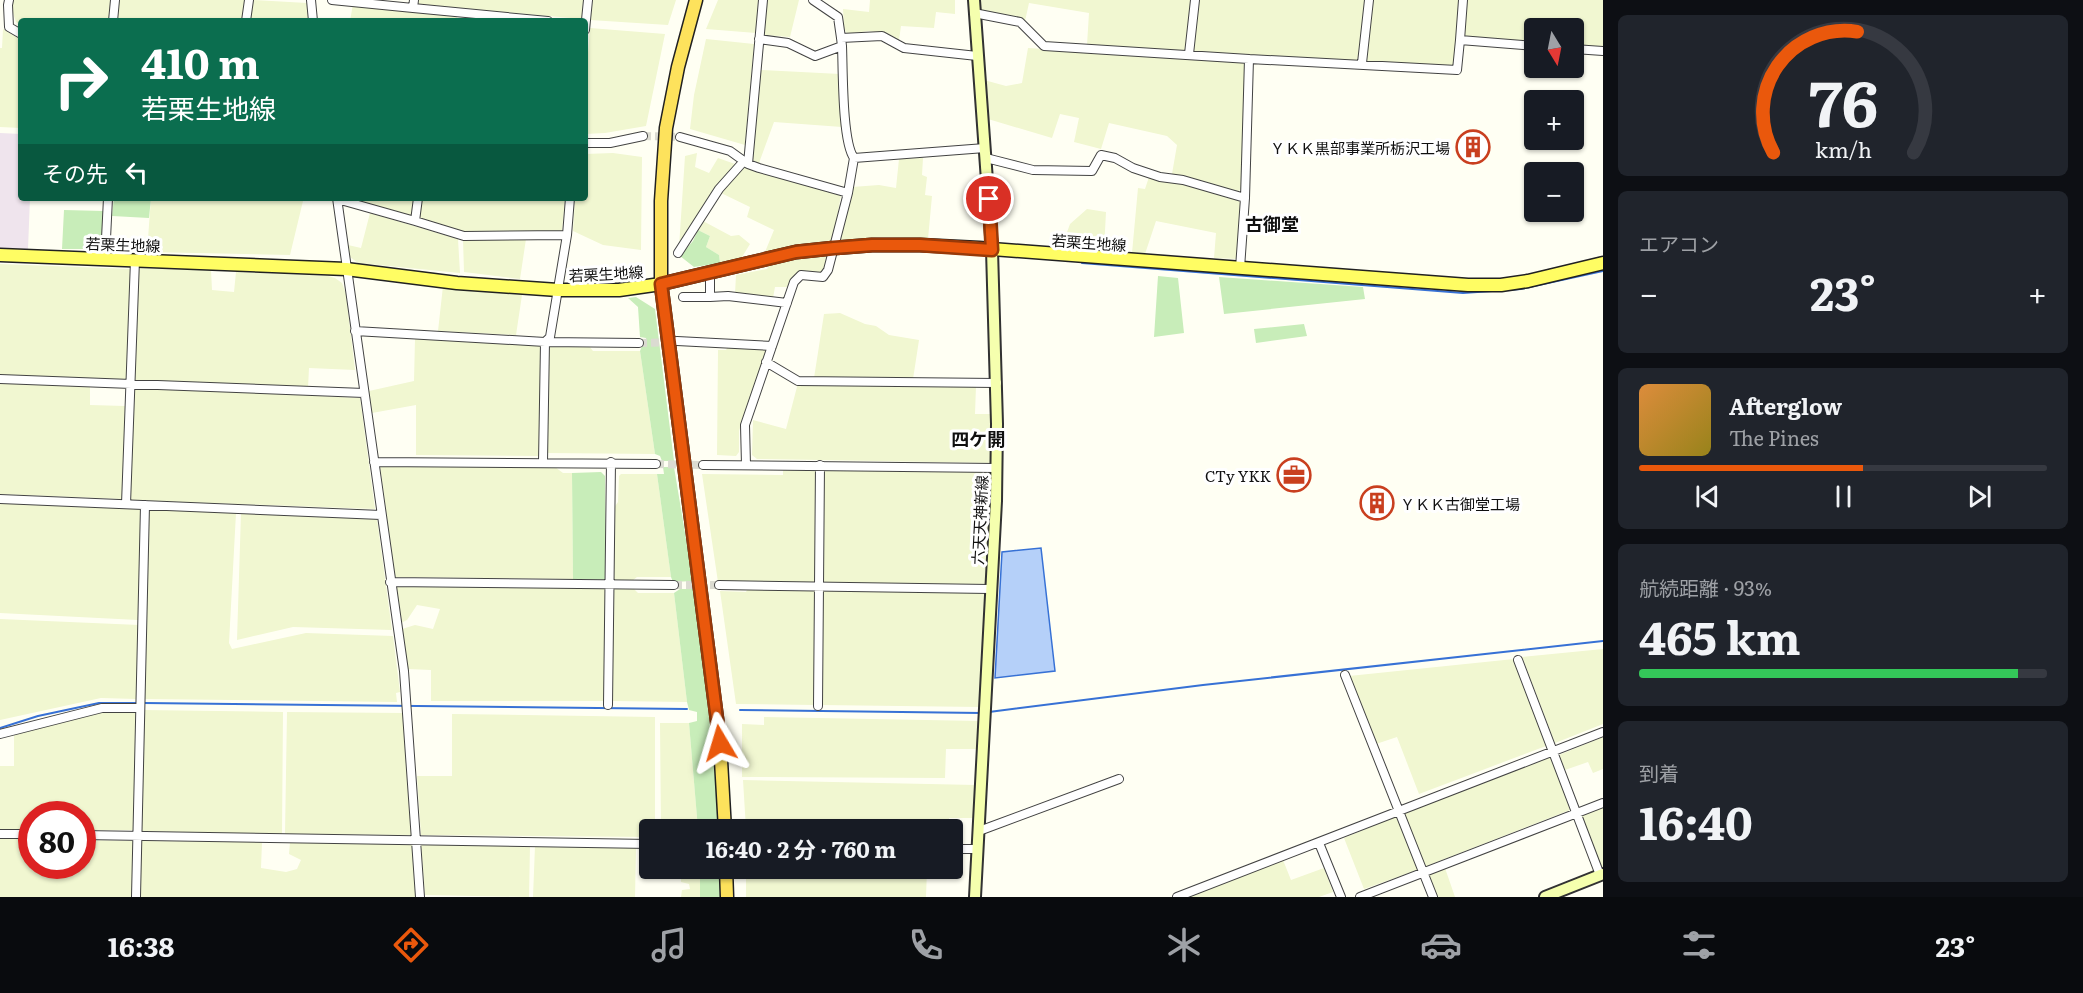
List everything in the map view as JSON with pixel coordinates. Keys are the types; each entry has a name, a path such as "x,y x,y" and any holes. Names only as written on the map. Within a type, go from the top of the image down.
{"highway":[{"path":"696,0 678,68 666,128 661,201 661,284 720,743 724,819"},
{"path":"726,879 727,897"}],"main road":[{"name":"六天天神新線","path":"974,0 992,250 997,383 996,468 975,897"},
{"name":"若栗生地線","path":"0,255 346,269 458,283 558,290 619,290 661,284 796,252 872,245 920,245 1468,285 1501,285 1603,263"},
{"path":"1545,897 1569,892 1602,874"}],"street":[{"path":"113,18 115,0"},
{"path":"246,18 249,0"},
{"path":"311,0 313,18"},
{"path":"332,0 414,4 459,17 481,18"},
{"path":"586,18 588,0"},
{"path":"678,253 719,189 746,163 763,0"},
{"path":"746,465 745,425 794,282 801,275 823,277 828,270 848,192 854,158 850,152 846,125 838,16 813,0"},
{"path":"1189,54 1195,0"},
{"path":"1362,63 1369,0"},
{"path":"974,13 1020,22 1044,46 1457,70 1463,0"},
{"path":"6,3 9,27 18,32"},
{"path":"759,39 788,42 815,56 841,42 882,36 904,48 977,56"},
{"path":"1460,40 1524,45"},
{"path":"1584,50 1603,51"},
{"path":"1240,268 1245,198 1249,58"},
{"path":"588,143 610,143 643,136"},
{"path":"680,137 729,151 746,163 848,192"},
{"path":"854,158 985,153 1033,170 1092,171 1101,155 1115,158 1133,168 1160,177 1183,180 1245,198"},
{"path":"105,259 108,201"},
{"path":"337,201 404,671 420,897"},
{"path":"347,201 464,236 567,235"},
{"path":"415,221 418,201"},
{"path":"543,462 545,342 550,337 567,235 570,201"},
{"path":"126,504 135,260"},
{"path":"710,273 710,297"},
{"path":"682,297 728,296 787,303"},
{"path":"355,331 545,342 639,343"},
{"path":"677,341 772,346"},
{"path":"766,362 798,381 997,383"},
{"path":"0,379 364,393"},
{"path":"374,462 656,464"},
{"path":"608,705 611,462"},
{"path":"703,465 996,468"},
{"path":"818,706 820,465"},
{"path":"0,499 381,515"},
{"path":"136,897 145,505"},
{"path":"390,582 674,585"},
{"path":"718,585 990,589"},
{"path":"1518,660 1576,813 1602,874"},
{"path":"1345,675 1433,897"},
{"path":"2,731 102,708 140,708"},
{"path":"1177,897 1603,732"},
{"path":"979,831 1119,779"},
{"path":"1360,897 1603,803"},
{"path":"0,834 18,834"},
{"path":"96,835 639,844"},
{"path":"1319,843 1341,897"},
{"path":"963,849 978,849"},
{"path":"1384,888 1387,897"}],"shaded area":[{"path":"0,133 18,134 18,201 30,201 28,249 0,248"}],"green space":[{"path":"13,0 112,0 110,18 18,18 18,23 11,7"},
{"path":"118,0 246,0 243,18 116,18"},
{"path":"254,0 307,3 309,18 251,18"},
{"path":"418,0 583,0 582,18 418,4"},
{"path":"593,0 676,0 668,25 590,20"},
{"path":"718,0 758,0 756,33 706,29"},
{"path":"767,0 799,0 790,37 764,35"},
{"path":"870,0 955,0 955,14 936,12 934,28 901,26 899,40 887,33 868,31 847,34 844,28 843,9 869,12"},
{"path":"979,0 1192,0 1187,51 1087,45 1089,13 1029,3 1025,21 980,12"},
{"path":"1198,0 1366,0 1360,61 1193,52"},
{"path":"1372,0 1459,0 1455,67 1367,61"},
{"path":"1466,0 1603,0 1603,48 1584,46 1584,18 1524,18 1524,41 1463,36"},
{"path":"353,4 457,15 457,18 351,18"},
{"path":"590,28 665,34 646,126 588,134"},
{"path":"3,29 18,38 18,128 0,127 0,48 2,48"},
{"path":"706,39 754,44 745,145 690,129 694,95"},
{"path":"1028,48 1245,60 1241,189 1237,192 1172,174 1177,145 1167,136 1109,123 1101,149 1074,142 1079,118 1060,114 1052,138 988,119 984,80 1006,86 1022,83"},
{"path":"760,70 840,74 842,127 774,122 759,163 754,161 752,157"},
{"path":"613,153 642,157 641,250 603,245 573,231 575,201 588,201 588,154"},
{"path":"697,153 695,167 709,173 718,158 735,164 712,193 679,247 685,156"},
{"path":"923,158 922,175 927,177 925,195 932,196 928,239 883,237 840,240 852,187 879,185 896,188 899,159"},
{"path":"744,166 841,195 833,241 765,252 774,230 747,217 750,207 721,193"},
{"path":"1149,177 1181,183 1239,201 1241,204 1237,259 1214,258 1216,233 1156,221 1145,254 1132,253 1138,188 1145,189"},
{"path":"114,201 151,201 149,218 112,216"},
{"path":"151,201 303,201 290,255 147,252"},
{"path":"359,201 415,201 413,217 359,203"},
{"path":"421,201 565,201 562,231 466,233 419,220"},
{"path":"1087,209 1106,212 1104,250 1062,246 1070,224"},
{"path":"64,210 103,211 101,249 62,249"},
{"path":"370,213 458,239 460,273 358,263 350,257 348,245 361,248"},
{"path":"703,221 731,236 739,235 750,244 742,257 720,263 719,255 706,247 710,236 698,230"},
{"path":"698,230 710,236 706,247 719,255 720,263 694,267 680,256 693,241"},
{"path":"463,239 526,239 520,279 464,272"},
{"path":"828,256 825,269 819,273 800,271 787,287 775,287 773,298 735,294 736,275 767,269 770,265 807,257"},
{"path":"0,264 131,269 127,380 0,375"},
{"path":"139,268 211,270 212,290 234,292 236,272 335,278 342,283 346,294 355,370 309,368 308,388 135,380"},
{"path":"1158,276 1178,278 1184,333 1154,337"},
{"path":"1219,277 1363,287 1365,299 1224,314"},
{"path":"443,286 522,295 516,335 438,331"},
{"path":"636,297 655,309 674,461 662,461 660,456 655,454 640,351 642,346 647,345 646,338 640,337 638,307 628,298"},
{"path":"840,313 865,324 876,326 889,335 919,340 913,379 814,378 824,314"},
{"path":"1304,324 1307,336 1256,343 1254,329"},
{"path":"415,339 541,346 539,456 416,455 416,405 372,413 369,391 414,381"},
{"path":"547,345 588,345 593,351 640,351 655,454 547,453"},
{"path":"729,345 767,348 739,431 739,452 736,456 717,455 718,350 726,350"},
{"path":"0,381 90,385 90,405 125,406 122,499 0,494"},
{"path":"798,383 976,386 975,414 993,414 992,463 757,459 752,455 753,420 786,429"},
{"path":"135,387 360,398 375,509 130,500"},
{"path":"380,466 555,467 563,473 572,473 573,579 395,577"},
{"path":"663,467 674,467 693,581 673,582 671,577 657,474 664,474"},
{"path":"783,469 817,470 816,584 718,582 702,474 783,475"},
{"path":"823,469 992,472 986,585 823,584"},
{"path":"601,472 605,476 606,580 573,579 572,473"},
{"path":"621,474 657,474 671,577 637,577 632,581 613,580 613,509 618,502"},
{"path":"0,502 142,509 138,620 0,613"},
{"path":"148,508 236,513 229,643 232,649 306,633 393,636 400,692 396,693 397,702 143,699"},
{"path":"241,513 377,519 392,630 293,627 237,640"},
{"path":"396,586 607,587 605,701 431,701 431,670 408,669 402,629 415,625 433,629 440,609 417,605 407,620 401,623"},
{"path":"614,588 634,589 638,593 674,593 687,702 613,701 610,697"},
{"path":"748,588 815,590 815,705 736,704 720,591 746,592"},
{"path":"680,589 695,589 718,819 697,819 689,723 697,721 697,712 689,710 687,702 674,593"},
{"path":"821,590 986,592 980,707 820,705"},
{"path":"0,619 139,625 136,699 101,698 0,720"},
{"path":"1603,649 1603,724 1555,743 1522,657"},
{"path":"1514,659 1546,746 1419,794 1397,737 1376,744 1349,676"},
{"path":"142,710 283,712 282,834 139,831"},
{"path":"103,712 136,712 133,830 96,830 96,801 18,801 18,829 0,829 0,766 14,766 14,732"},
{"path":"287,712 403,713 412,835 285,834"},
{"path":"452,714 655,717 655,819 639,819 639,837 421,835 417,776 452,776"},
{"path":"764,717 980,721 978,749 946,749 945,778 742,777 742,724 764,725"},
{"path":"660,723 689,723 697,819 661,819"},
{"path":"1603,737 1603,769 1593,773 1588,762 1565,770 1559,755"},
{"path":"1551,757 1570,810 1424,867 1403,813"},
{"path":"743,780 976,785 975,818 745,819"},
{"path":"1603,806 1603,870 1602,870 1580,815"},
{"path":"1399,815 1420,869 1364,889 1344,838"},
{"path":"0,838 18,839 18,879 96,879 96,840 134,841 133,897 0,897"},
{"path":"140,841 262,842 261,868 286,872 297,869 301,860 289,854 290,842 413,844 416,897 139,897"},
{"path":"421,844 530,846 529,897 425,895"},
{"path":"535,846 636,848 635,897 533,897"},
{"path":"1283,860 1291,880 1324,868 1333,892 1319,897 1189,897"},
{"path":"1445,868 1455,897 1436,897 1427,874"},
{"path":"681,879 700,879 700,897 681,897 682,890 690,889 689,884 681,882"},
{"path":"700,879 720,879 721,897 700,897"},
{"path":"746,879 927,879 926,897 746,897"}],"water":[{"path":"1041,548 1055,671 995,678 1002,552"}],"waterway":[{"path":"1082,263 1463,293 1521,289 1603,271"},
{"path":"989,712 1203,685 1603,641"},
{"path":"0,728 38,716 99,703 138,703"},
{"path":"144,703 687,709"},
{"path":"740,710 981,713"}],"tunnel":[{"path":"643,136 680,137"},
{"path":"639,343 672,342"},
{"path":"656,464 703,465"},
{"path":"674,585 719,585"}],"place":[{"name":"ＹＫＫ黒部事業所栃沢工場","path":"1473,147"},
{"name":"CTy YKK","path":"1294,475"},
{"name":"ＹＫＫ古御堂工場","path":"1377,503"}],"district":[{"name":"古御堂","path":"1272,223"},
{"name":"四ケ開","path":"978,438"}],"route":[{"path":"720,743 661,284 796,252 834,248 920,245 992,250 989,199"}]}
